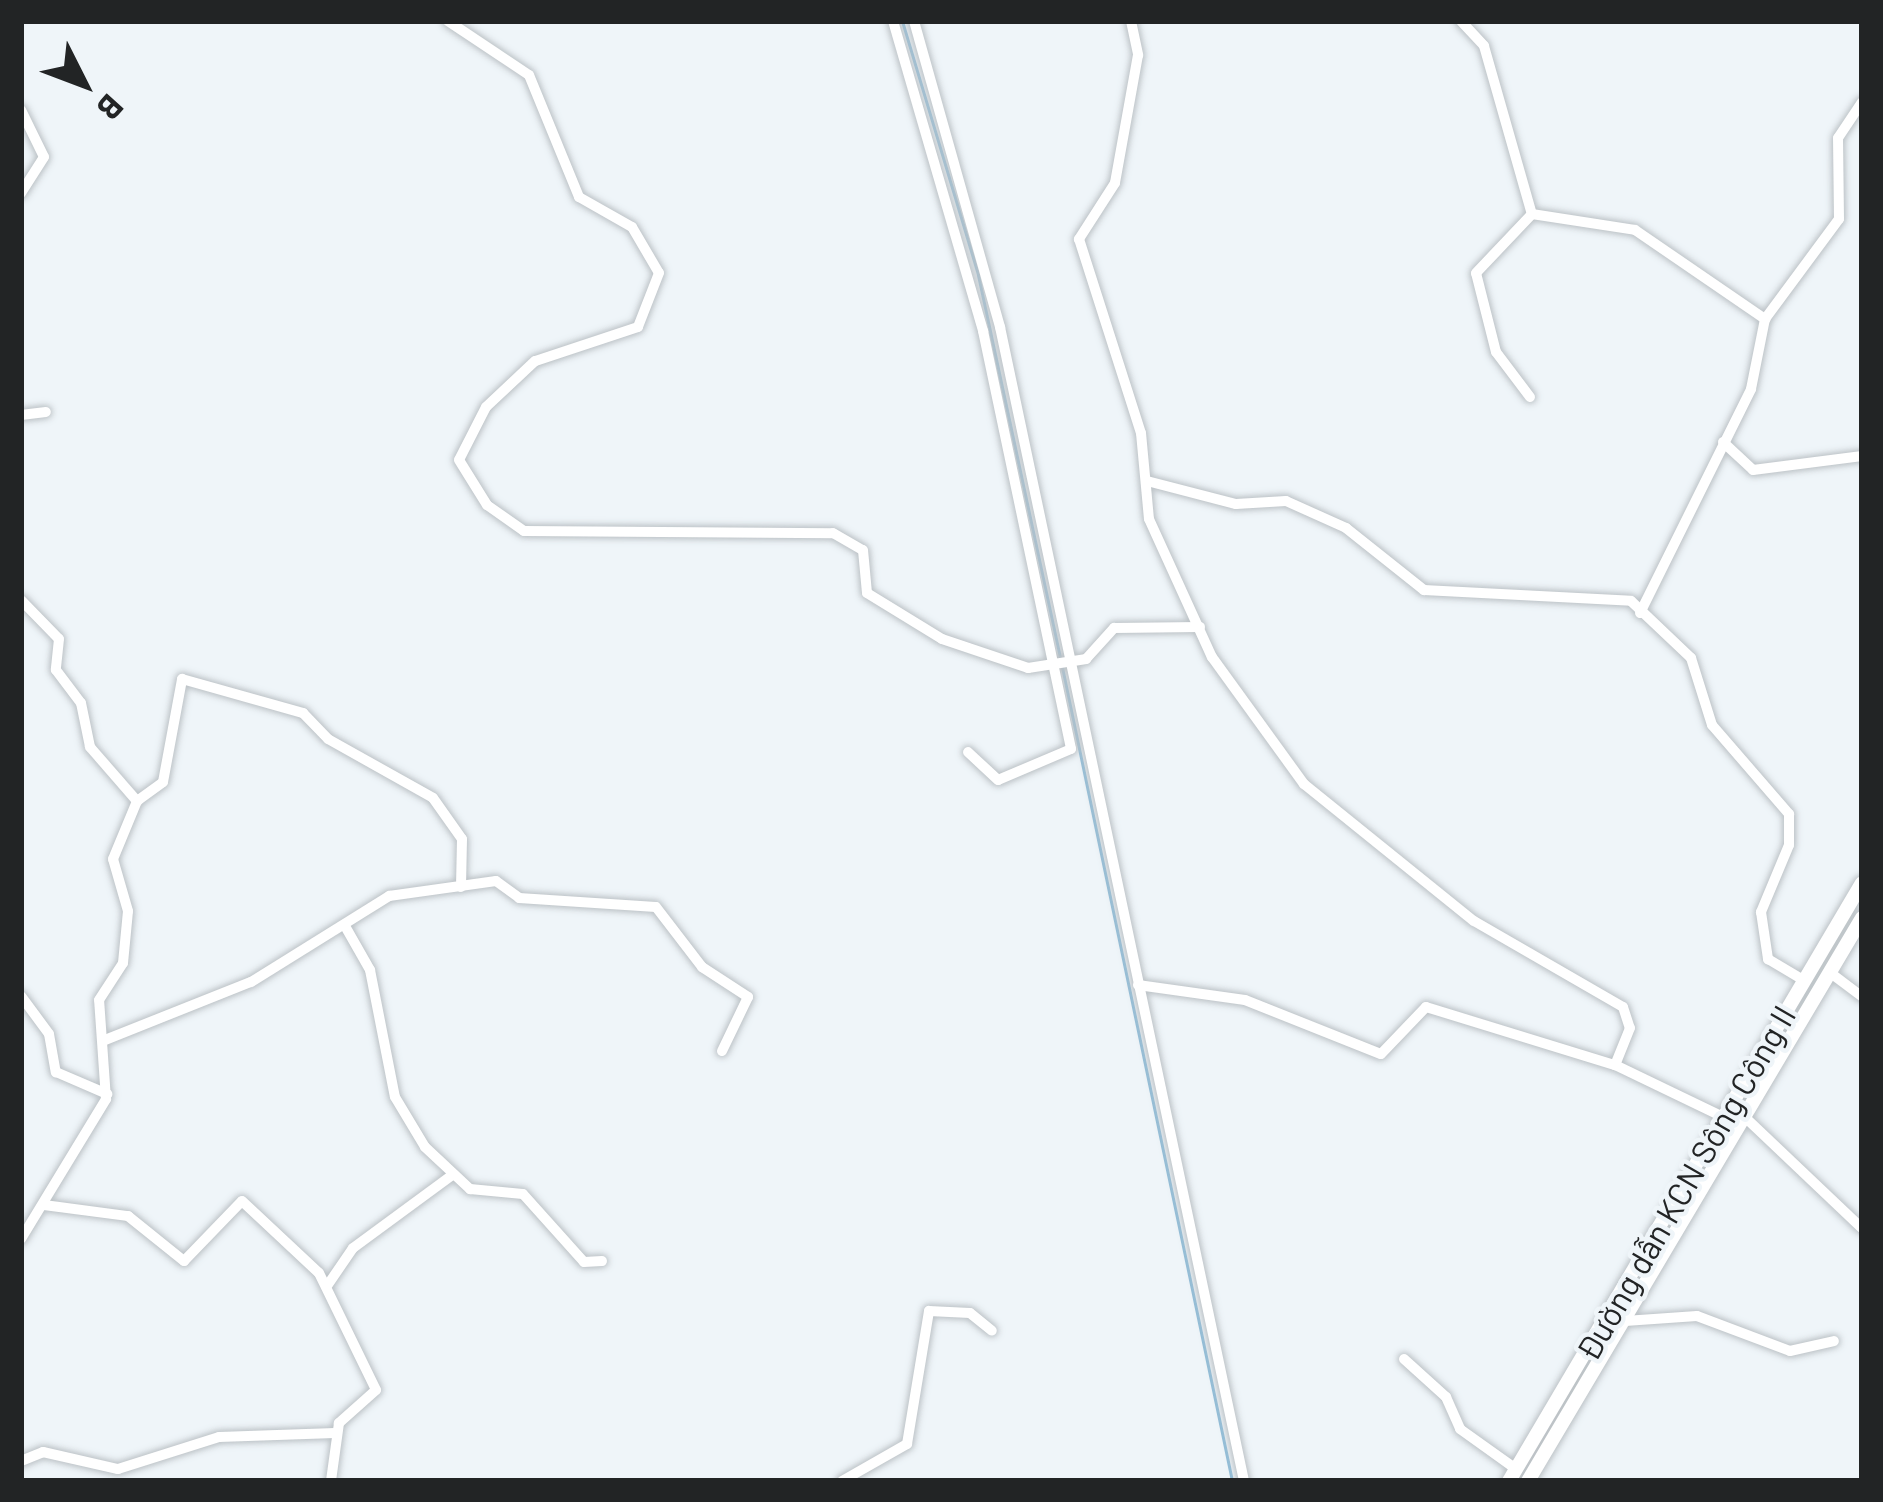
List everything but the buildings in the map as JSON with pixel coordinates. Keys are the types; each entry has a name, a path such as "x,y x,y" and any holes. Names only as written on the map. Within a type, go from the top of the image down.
{"street":[{"path":"448,21 529,75 579,197 632,227 659,273 638,327 528,365 464,440 459,464 478,494 517,525 833,532 863,550 867,592 942,639 1061,666 1114,628 1200,627"},
{"path":"893,21 983,331 1138,985 1244,1481"},
{"path":"914,21 952,155 1061,666 1067,757 998,780 968,752"},
{"path":"1131,21 1138,55 1115,183 1079,238 1148,481 1149,519 1200,627 1304,784 1474,921 1622,1006 1630,1028 1615,1065"},
{"path":"1462,21 1484,46 1532,214"},
{"path":"1640,613 1756,375 1765,319 1839,219 1838,138 1862,102"},
{"path":"21,110 44,157 21,193"},
{"path":"932,157 952,155"},
{"path":"1532,214 1635,230 1765,319"},
{"path":"1530,397 1496,352 1476,274 1532,214"},
{"path":"21,415 46,412"},
{"path":"1724,442 1753,470 1862,456"},
{"path":"1148,481 1236,504 1286,501 1346,528 1424,590 1622,596 1691,658 1712,725 1789,814 1761,912 1768,958 1805,981"},
{"path":"21,600 59,639 56,670 81,703 90,747 137,801"},
{"path":"21,1239 107,1094 100,994 123,963 128,911 113,859 137,801 163,782 184,678 303,712 328,740 433,798 462,839 460,887"},
{"path":"105,1040 251,982 389,896 496,880 519,898 626,896 656,907 702,968 748,998 722,1051"},
{"name":"Đường dẫn KCN Sông Công II","path":"1518,1477 1625,1321 1642,1277 1725,1118 1862,884"},
{"name":"Đường dẫn KCN Sông Công II","path":"1518,1477 1642,1277 1748,1120 1862,919"},
{"path":"345,926 370,970 395,1097 452,1176 478,1192 524,1194 584,1262 602,1261"},
{"path":"1832,974 1862,997"},
{"path":"1138,985 1246,1000 1382,1054 1426,1007 1615,1065 1725,1118"},
{"path":"21,995 50,1034 56,1072 107,1094"},
{"path":"1748,1120 1862,1228"},
{"path":"327,1286 353,1248 452,1176"},
{"path":"44,1205 128,1216 184,1261 242,1201 327,1286 376,1390 335,1432 331,1481"},
{"path":"21,1210 35,1216"},
{"path":"842,1481 907,1444 929,1311 970,1313 992,1331"},
{"path":"1625,1321 1697,1316 1805,1352 1834,1341"},
{"path":"1404,1359 1445,1397 1460,1430 1518,1477"},
{"path":"21,1461 43,1452 118,1469 219,1437 335,1432"}],"waterway":[{"path":"902,21 978,275 1060,658"},
{"path":"1062,667 1232,1481"}]}
